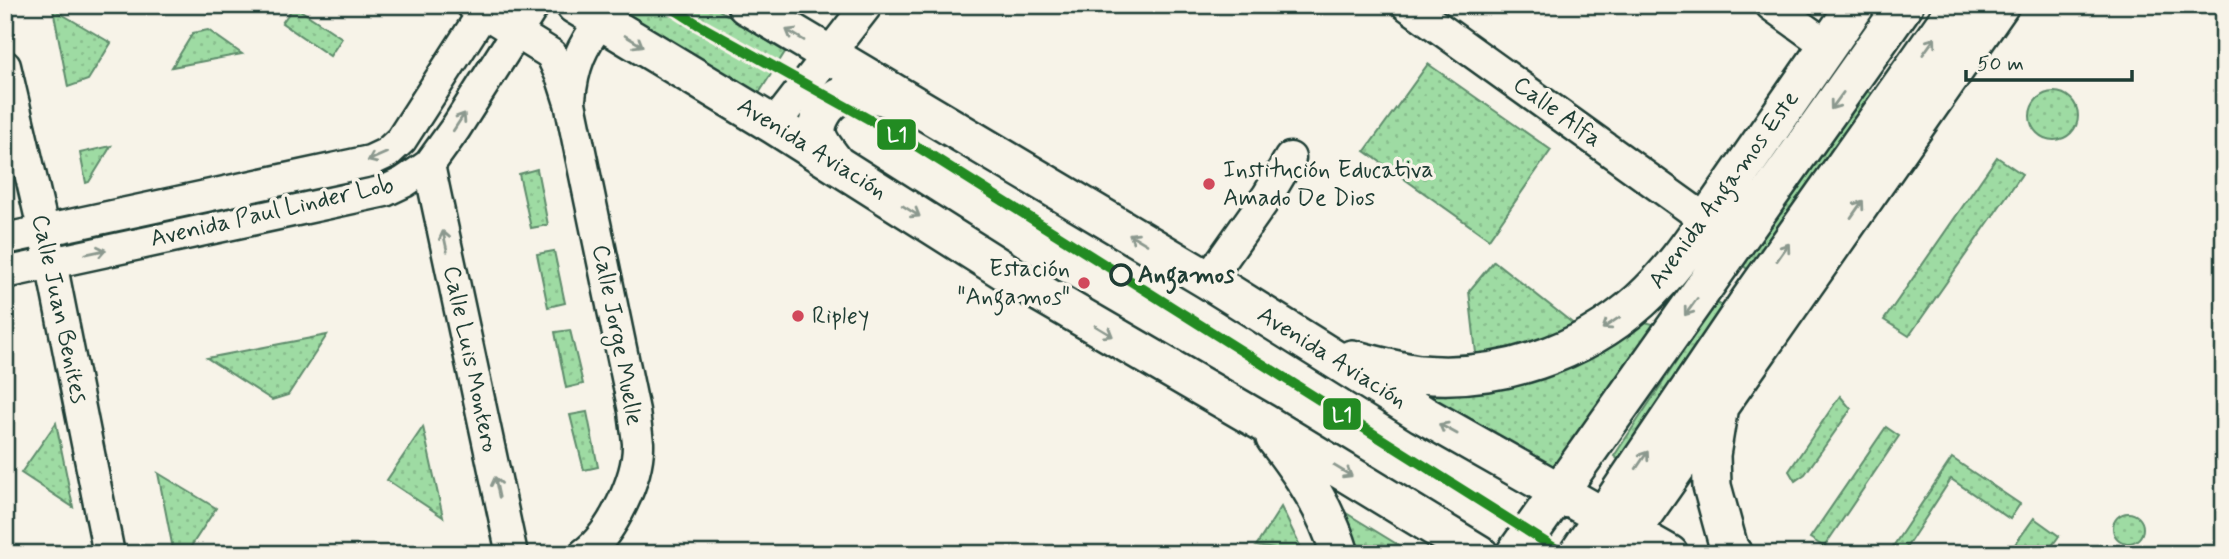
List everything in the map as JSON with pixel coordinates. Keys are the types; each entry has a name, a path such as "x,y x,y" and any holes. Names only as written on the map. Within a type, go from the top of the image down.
{"main road":[{"name":"Avenida Aviación","path":"746,5 1208,281 1422,414 1559,490 1616,534 1669,554"},
{"name":"Avenida Angamos Este","path":"1321,352 1399,371 1476,374 1507,369 1555,354 1578,344 1614,321 1641,300 1665,274 1856,5"},
{"name":"Avenida Angamos Este","path":"1515,554 1904,5"},
{"path":"1616,534 1763,312 1895,94 1958,5"},
{"path":"1578,554 1616,534 1652,500 1719,405 1763,312 2000,5"},
{"name":"Avenida Aviación","path":"588,13 774,125 1030,287 1264,423 1479,554"},
{"path":"1802,83 1822,65 1844,60 1895,94"},
{"path":"836,164 821,145 816,132 821,114 841,95 863,91 922,110"},
{"path":"1710,214 1766,201"},
{"path":"1713,276 1763,312"},
{"path":"1719,405 1711,455 1712,486 1733,554"},
{"path":"1264,423 1311,486 1340,554"}],"street":[{"name":"Avenida Paul Linder Lob","path":"5,272 385,191 429,165 534,5"},
{"path":"774,125 867,5"},
{"path":"1771,5 1828,46"},
{"name":"Avenida Paul Linder Lob","path":"5,239 370,161 387,153 401,140 416,118 481,7"},
{"path":"481,7 551,54 570,103"},
{"name":"Calle Alfa","path":"1420,9 1710,214"},
{"path":"570,103 571,83 588,13"},
{"name":"Calle Juan Benites","path":"5,66 51,262 108,554"},
{"name":"Calle Jorge Muelle","path":"570,103 631,397 638,446 624,505 606,531 584,554"},
{"path":"1208,281 1268,195 1290,158"},
{"name":"Calle Luis Montero","path":"429,165 512,554"}],"green space":[{"path":"602,5 711,5 785,52 754,101"},
{"path":"294,6 342,38 330,56 282,23"},
{"path":"53,9 111,43 88,80 68,87"},
{"path":"208,30 242,54 172,67 193,33"},
{"path":"1428,64 1551,150 1489,239 1365,151"},
{"path":"1863,88 1877,98 1752,273 1740,263"},
{"path":"2054,92 2071,99 2078,116 2071,133 2054,140 2037,133 2030,116 2037,99"},
{"path":"111,146 89,182 86,183 80,153"},
{"path":"1997,157 2022,174 1909,336 1884,320"},
{"path":"537,169 548,225 531,228 519,174"},
{"path":"554,251 565,303 548,307 537,254"},
{"path":"1494,261 1580,329 1477,362 1469,291"},
{"path":"1716,302 1729,310 1625,465 1614,456"},
{"path":"1641,321 1657,325 1551,474 1411,396 1420,389"},
{"path":"570,330 583,384 566,388 555,332"},
{"path":"327,335 288,395 272,400 207,358"},
{"path":"1840,396 1851,409 1805,474 1795,481 1789,471"},
{"path":"587,412 598,467 584,470 570,415"},
{"path":"56,423 73,507 21,473"},
{"path":"423,427 443,517 387,480"},
{"path":"1886,427 1899,436 1824,547 1810,538"},
{"path":"1952,458 2020,504 2010,519 1951,479 1902,554 1888,554"},
{"path":"158,473 216,508 186,554 174,554"},
{"path":"1333,505 1413,554 1345,554"},
{"path":"1281,507 1304,554 1256,546"},
{"path":"2128,513 2139,517 2143,528 2139,539 2128,543 2117,539 2113,528 2117,517"},
{"path":"2034,518 2059,536 2046,554 2008,554"}],"transit line":[{"name":"L1","path":"668,5 699,25 910,142 1564,554"}],"place":[{"name":"Institución Educativa Amado De Dios","path":"1209,184"},
{"name":"Angamos","path":"1121,275"},
{"name":"Estación \"Angamos\"","path":"1084,283"},
{"name":"Ripley","path":"798,316"}]}
